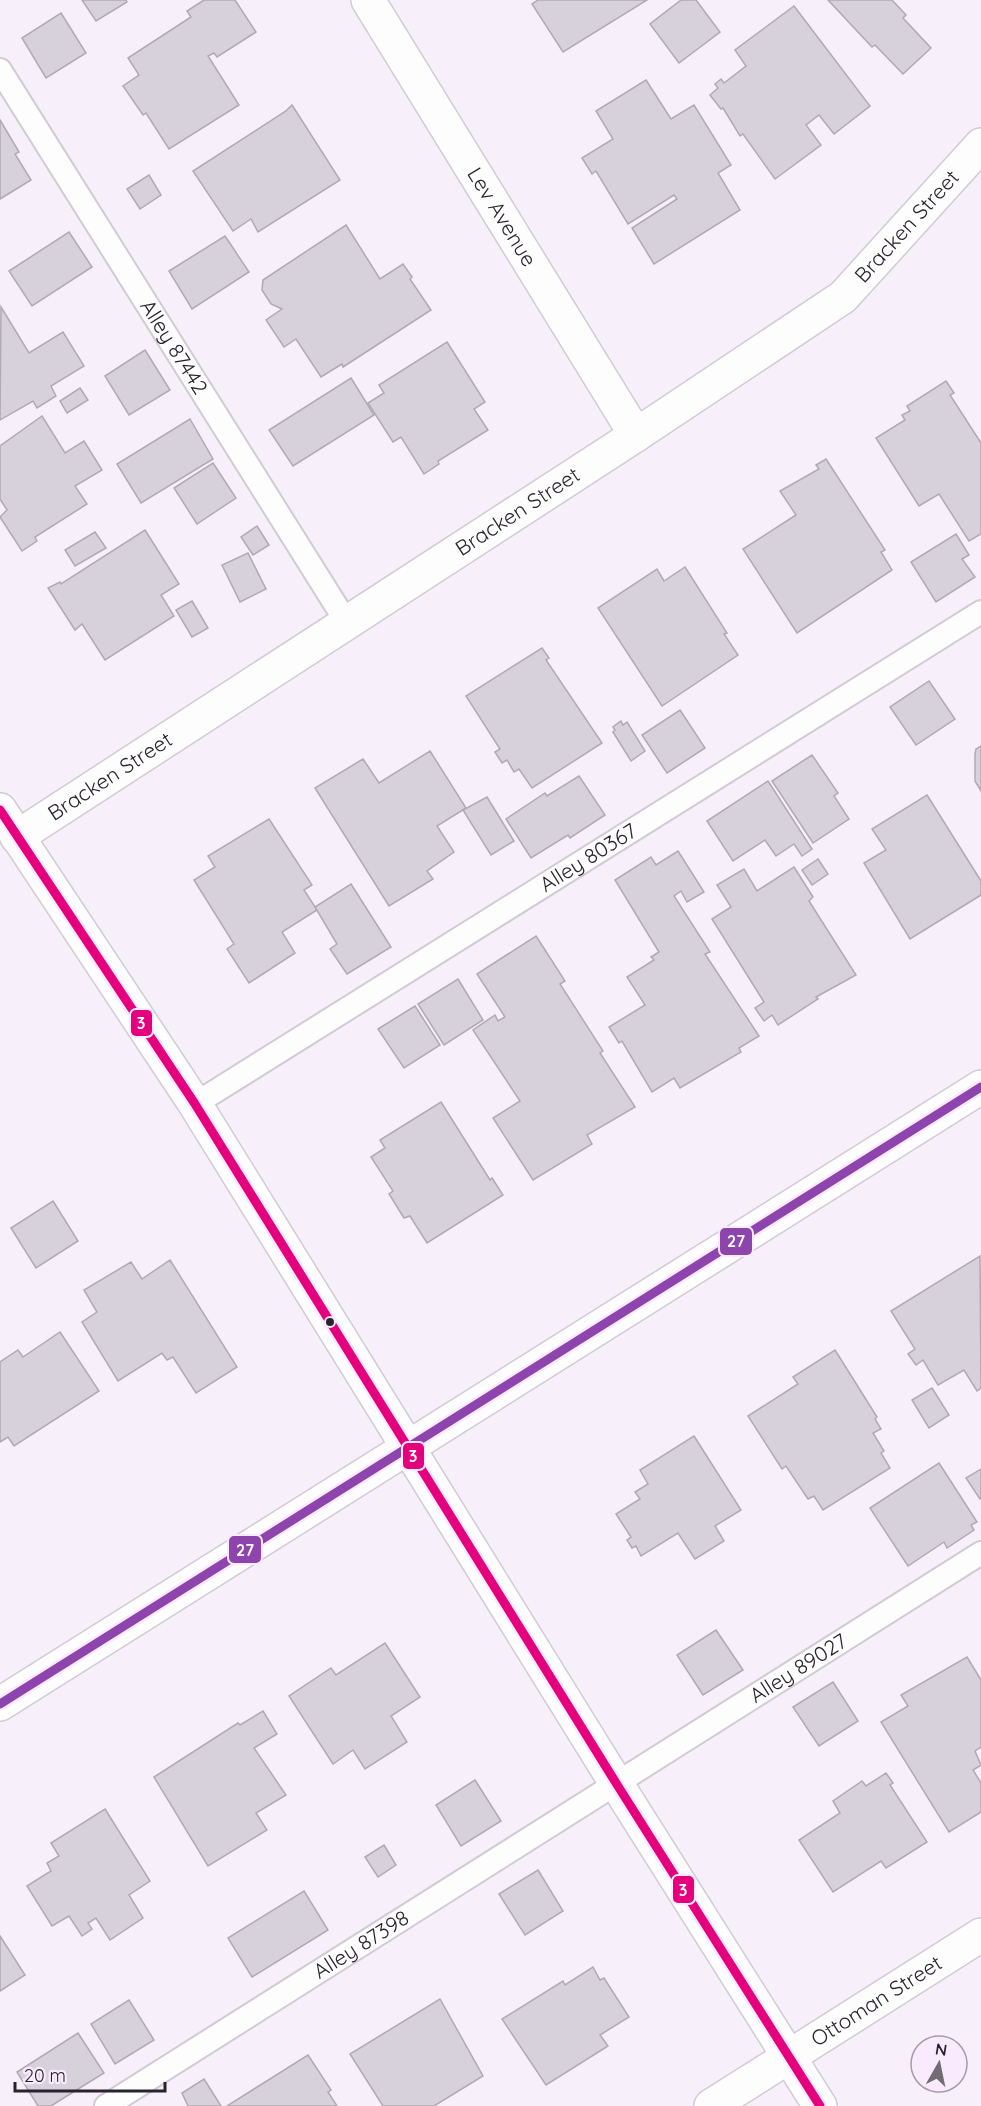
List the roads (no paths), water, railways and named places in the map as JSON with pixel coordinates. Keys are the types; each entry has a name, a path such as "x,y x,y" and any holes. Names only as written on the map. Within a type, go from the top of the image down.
{"main road":[{"name":"Lev Avenue","path":"368,0 636,435"},
{"name":"Bracken Street","path":"9,823 347,623 843,297 981,145"},
{"path":"9,823 195,1104 616,1783 820,2106"},
{"path":"0,1704 981,1087"},
{"name":"Ottoman Street","path":"711,2106 981,1935"}],"lane":[{"name":"Alley 87442","path":"0,70 347,623"},
{"name":"Alley 80367","path":"195,1104 981,612"},
{"name":"Alley 89027","path":"616,1783 981,1553"},
{"name":"Alley 87398","path":"106,2106 616,1783"}]}
